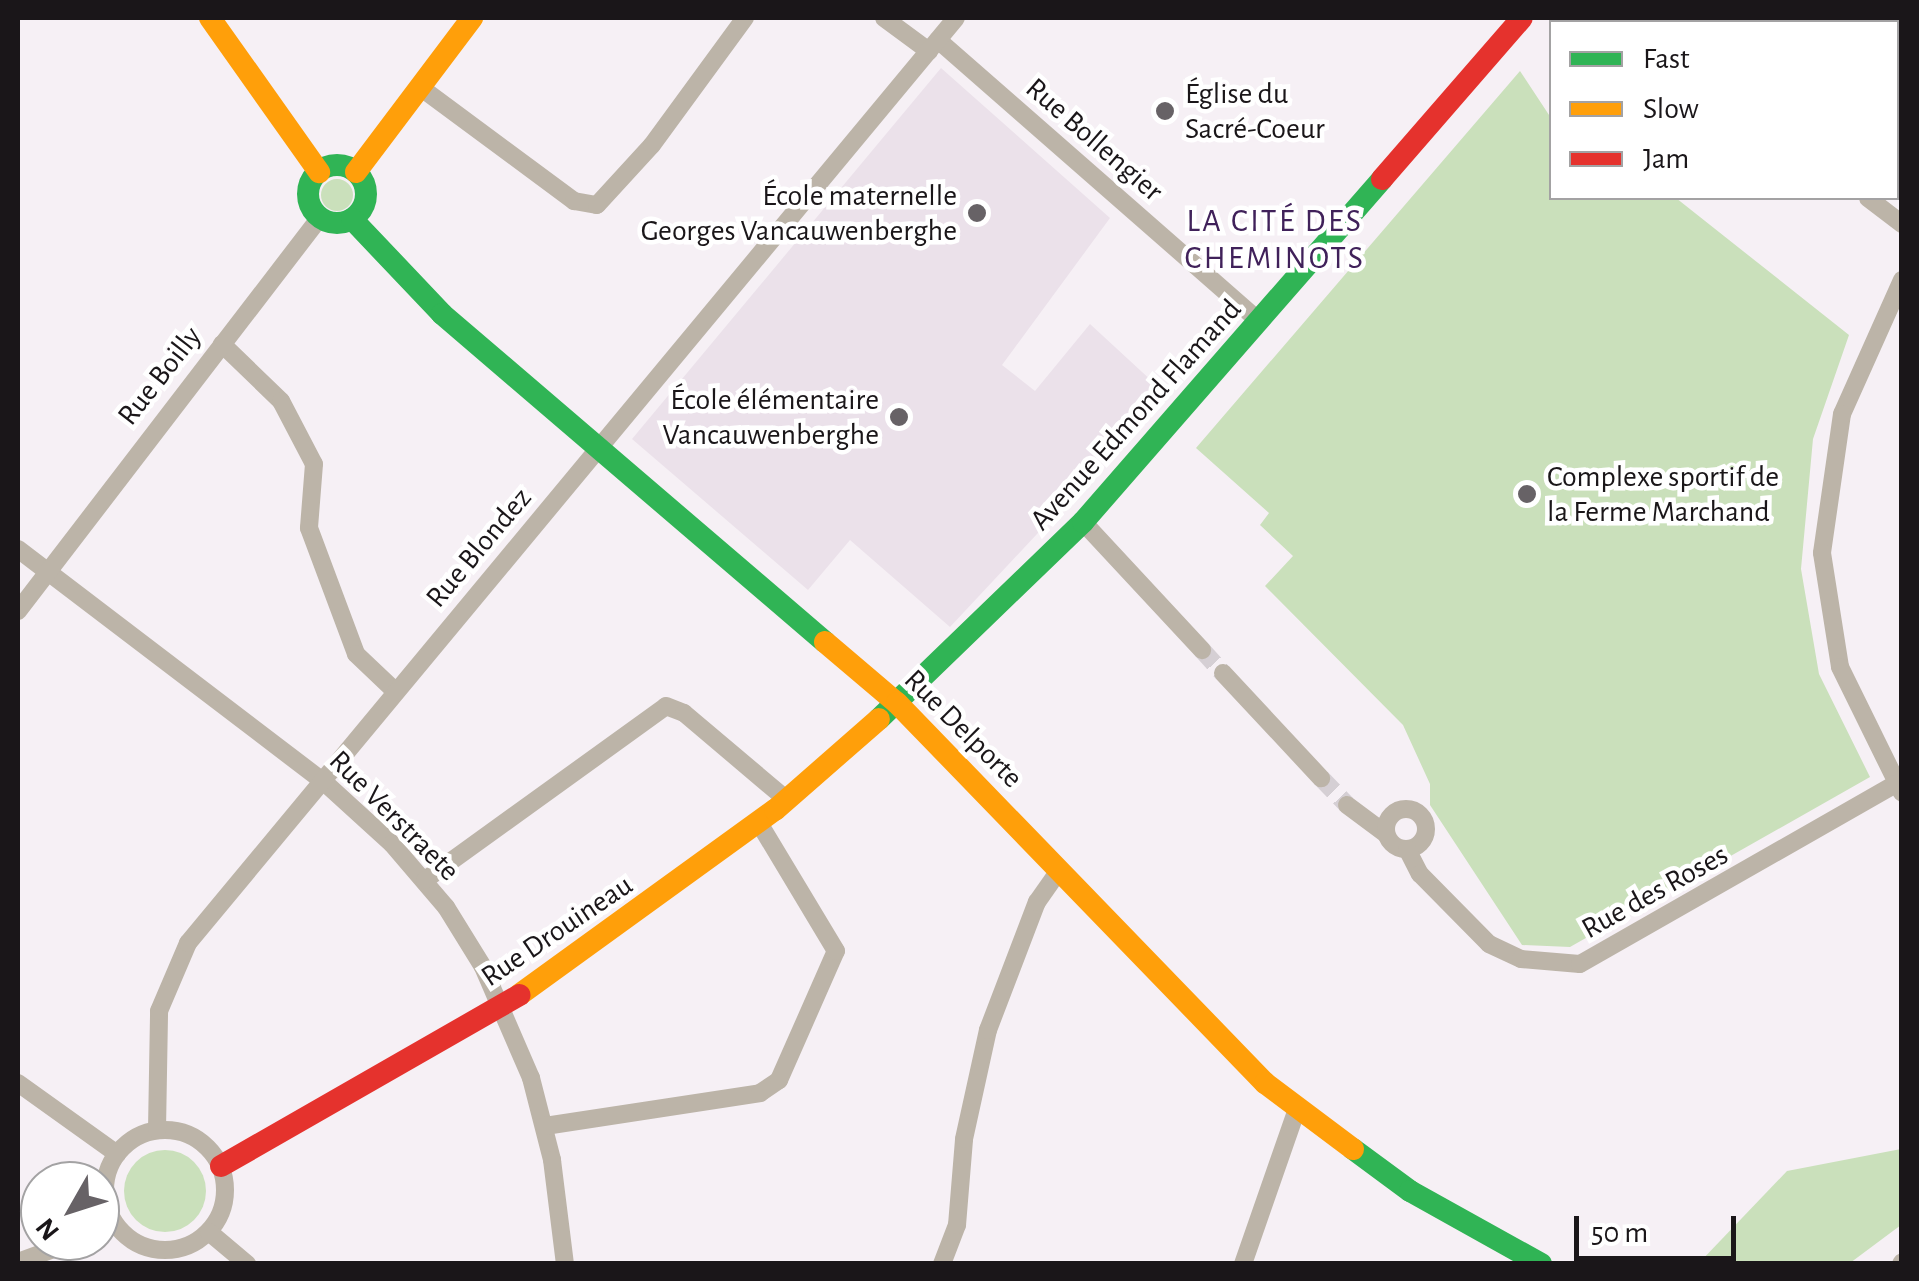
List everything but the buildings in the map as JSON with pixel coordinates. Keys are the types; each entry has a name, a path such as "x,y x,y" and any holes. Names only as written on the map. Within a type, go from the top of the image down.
{"street":[{"path":"210,18 319,172"},
{"path":"356,172 472,18"},
{"path":"420,87 574,201 598,205 652,145 744,18"},
{"path":"884,18 933,46"},
{"name":"Rue Blondez","path":"157,1130 158,1024 176,962 956,18"},
{"name":"Avenue Edmond Flamand","path":"897,703 1083,522 1522,18"},
{"name":"Rue Bollengier","path":"933,46 1260,322"},
{"path":"338,166 356,172 366,196 352,219 336,223 320,217 309,198 319,172 338,166"},
{"path":"1871,200 1902,224"},
{"name":"Rue Boilly","path":"18,611 320,217"},
{"name":"Rue Delporte","path":"352,219 442,314 897,703 1297,1109 1430,1204 1542,1264"},
{"path":"1899,788 1840,667 1822,553 1842,414 1902,280"},
{"path":"222,344 282,401 306,446 317,478 308,524 356,654 396,692"},
{"path":"1083,522 1202,650"},
{"name":"Rue Verstraete","path":"18,550 323,781 425,880 472,944 502,1007 545,1126 565,1264"},
{"path":"1223,672 1322,778"},
{"name":"Rue Drouineau","path":"221,1166 502,1007 759,823 897,703"},
{"path":"425,880 666,706 684,713 787,800"},
{"name":"Rue des Roses","path":"1346,805 1407,850 1420,874 1489,944 1521,959 1580,964 1899,788"},
{"path":"1386,834 1395,812 1418,812 1426,835 1407,850"},
{"path":"545,1126 760,1093 779,1080 836,950 759,823"},
{"path":"942,1264 956,1224 964,1139 988,1030 1036,902 1059,870"},
{"path":"18,1083 117,1154"},
{"path":"1243,1263 1297,1109"},
{"path":"115,1161 117,1154 157,1130 195,1138 221,1166 225,1201 209,1232 186,1248 163,1257 120,1235"},
{"path":"209,1232 247,1264"}],"shaded area":[{"name":"École élémentaire Vancauwenberghe","path":"941,68 1110,218 1002,365 1035,391 1090,324 1167,395 950,627 850,540 808,590 632,439"}],"green space":[{"name":"Complexe sportif de la Ferme Marchand","path":"1520,71 1549,115 1549,200 1679,200 1849,335 1813,439 1801,569 1819,674 1870,777 1570,947 1522,945 1430,805 1430,784 1403,725 1265,586 1293,556 1260,525 1269,513 1196,448"},
{"path":"337,179 348,184 353,195 348,206 337,211 326,206 321,195 326,184"},
{"path":"1901,1149 1901,1225 1850,1263 1699,1263 1787,1171"},
{"path":"165,1150 181,1153 194,1162 203,1175 203,1207 194,1220 181,1229 165,1232 149,1229 136,1220 127,1207 124,1191 127,1175 136,1162 149,1153"}],"tunnel":[{"path":"1202,650 1223,673"},
{"path":"1321,778 1347,805"}],"traffic: fast":[{"path":"337,165 357,174 366,194 357,214 337,223 317,214 308,194 317,174 337,165"},
{"path":"879,719 1083,522 1382,179"},
{"path":"352,219 442,314 825,642"},
{"path":"1353,1149 1410,1191 1541,1264"}],"traffic: slow":[{"path":"210,18 319,172"},
{"path":"356,172 472,18"},
{"path":"825,642 897,703 1265,1083 1353,1149"},
{"path":"519,995 775,810 879,719"}],"traffic: jam":[{"path":"1382,179 1522,18"},
{"path":"221,1166 519,995"}],"place":[{"name":"Église du Sacré-Coeur","path":"1165,111"},
{"name":"École maternelle Georges Vancauwenberghe","path":"977,213"},
{"name":"École élémentaire Vancauwenberghe","path":"899,417"},
{"name":"Complexe sportif de la Ferme Marchand","path":"1527,494"}],"district":[{"name":"LA CITÉ DES CHEMINOTS","path":"1275,240"}]}
